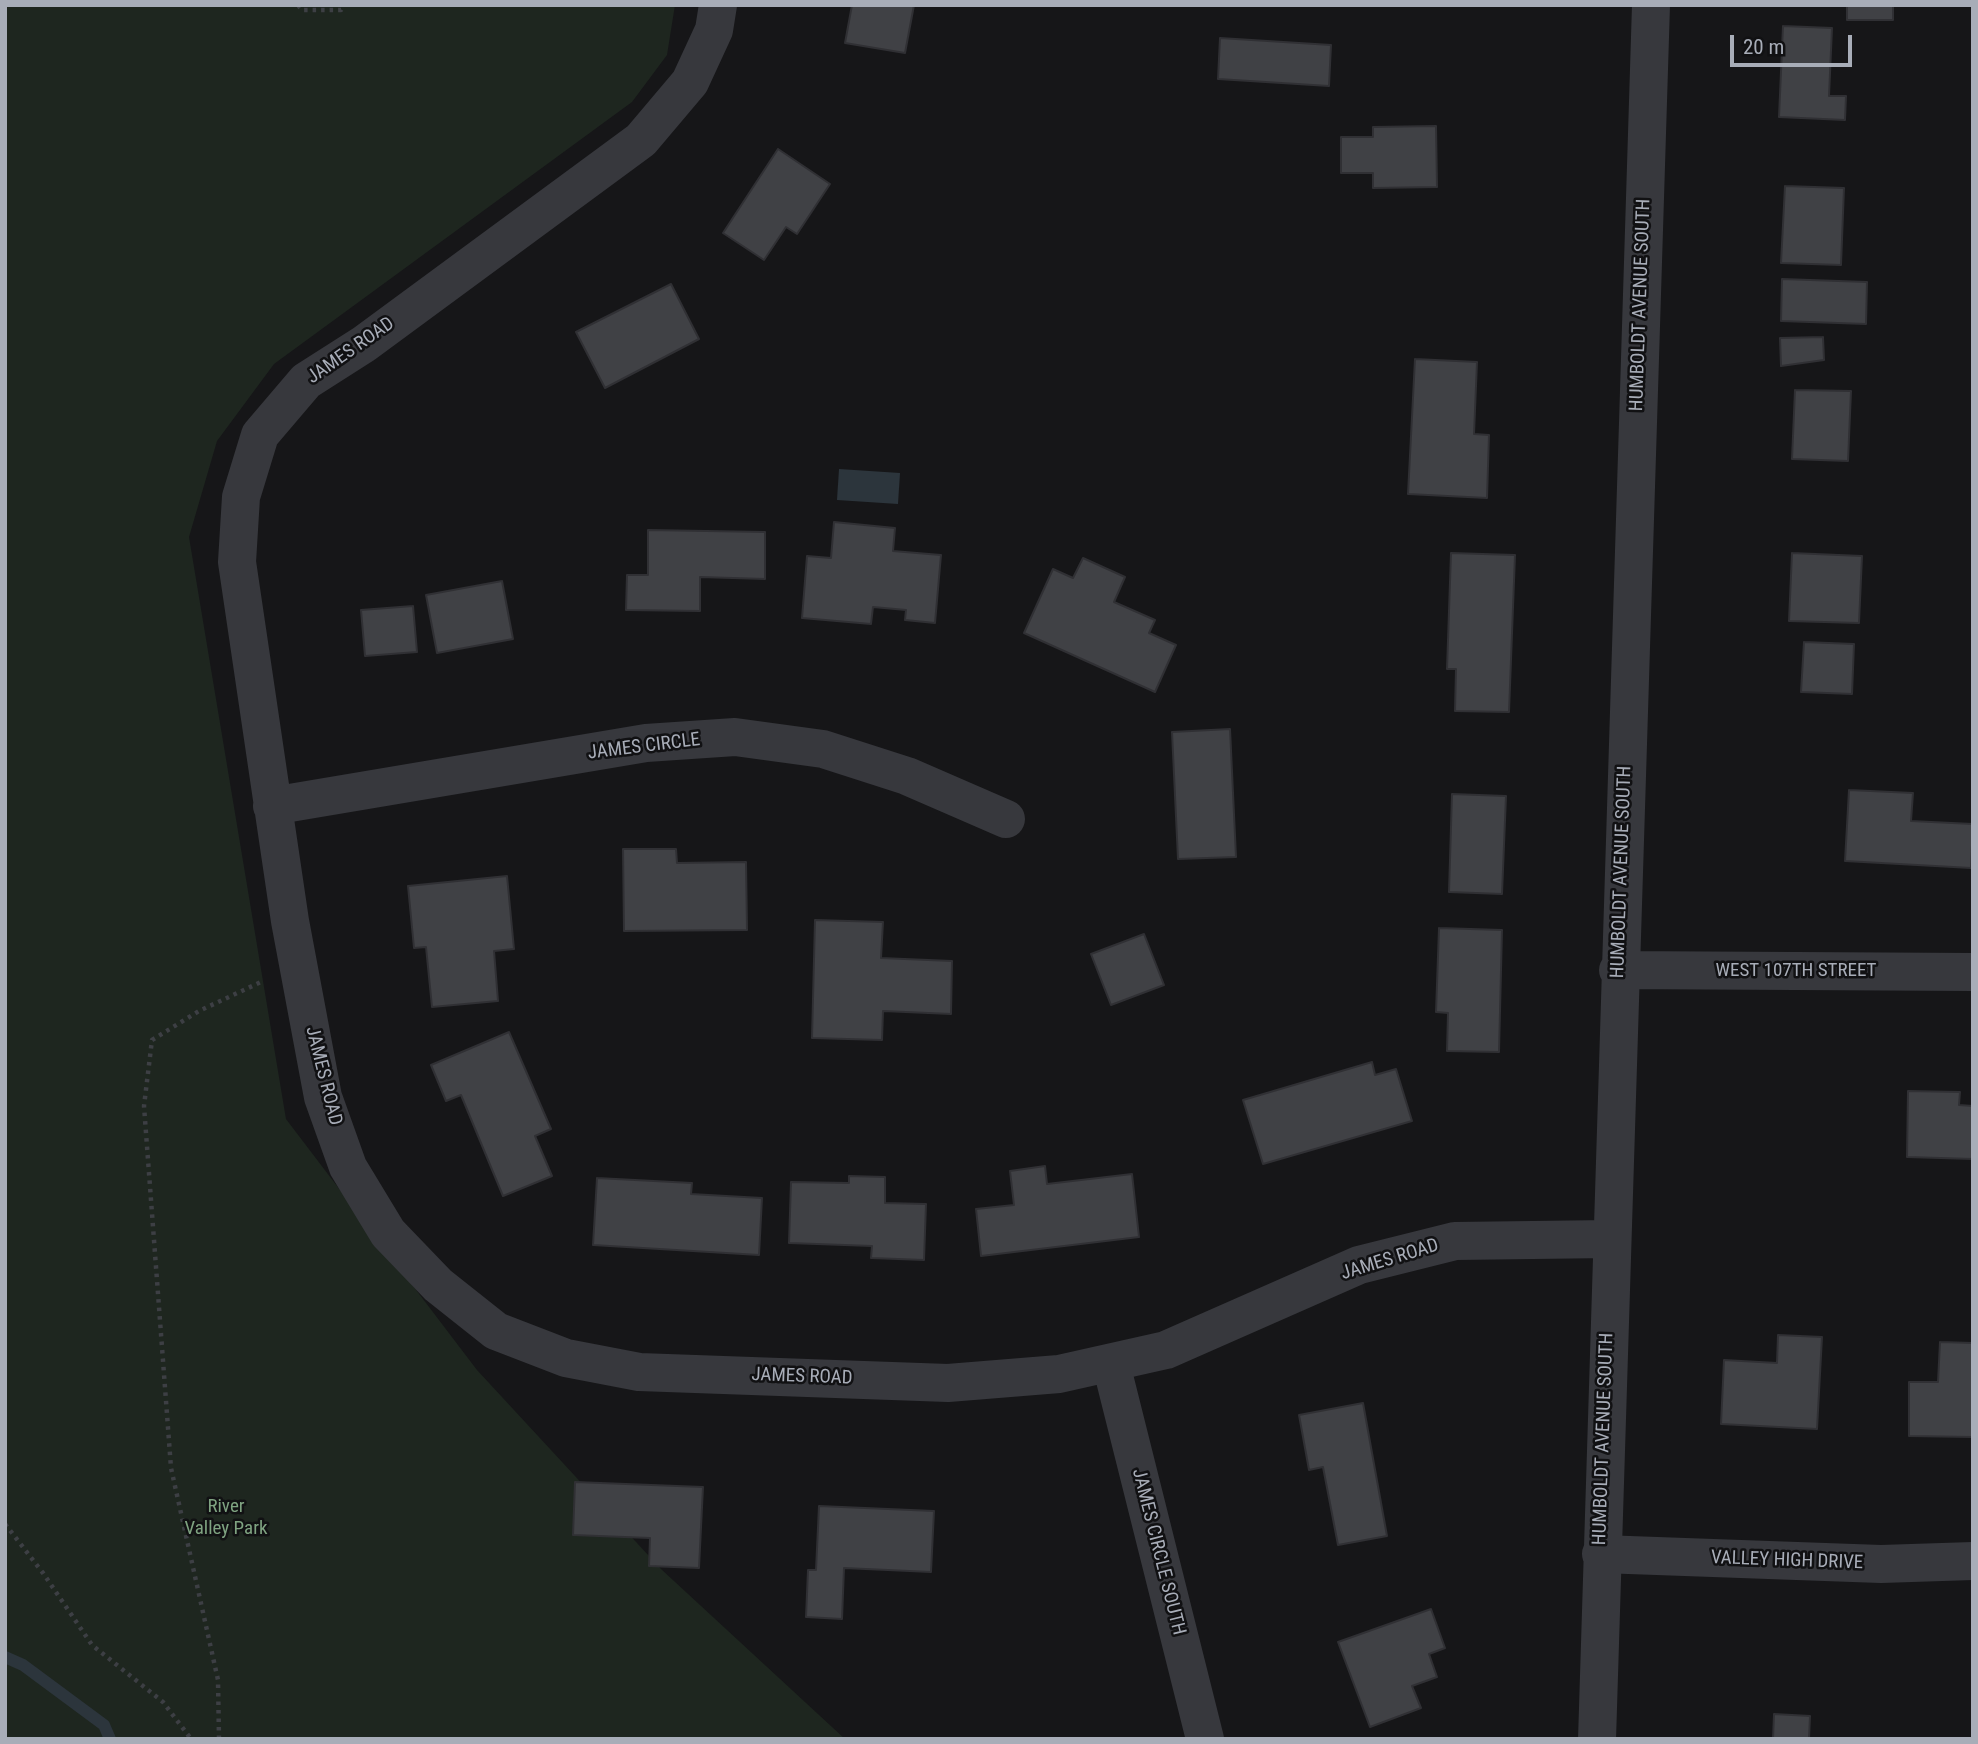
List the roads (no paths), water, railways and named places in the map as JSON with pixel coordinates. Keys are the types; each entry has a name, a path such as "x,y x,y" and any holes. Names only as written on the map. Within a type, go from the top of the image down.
{"street":[{"name":"JAMES ROAD","path":"718,5 714,30 690,82 641,140 364,344 306,381 260,435 241,497 237,562 272,806 323,1097 348,1167 388,1233 438,1286 496,1331 566,1357 639,1372 948,1382 1059,1374 1166,1350 1359,1265 1455,1241 1610,1239"},
{"name":"HUMBOLDT AVENUE SOUTH","path":"1597,1739 1618,970 1651,5"},
{"name":"JAMES CIRCLE","path":"272,806 646,743 735,737 823,749 907,776 1006,819"},
{"name":"WEST 107TH STREET","path":"1618,970 1973,972"},
{"name":"JAMES CIRCLE SOUTH","path":"1111,1364 1205,1739"},
{"name":"VALLEY HIGH DRIVE","path":"1601,1554 1881,1564 1973,1561"}],"waterway":[{"path":"5,1657 23,1665 104,1725 110,1739"}],"park label":[{"name":"River Valley Park","path":"226,1518"}]}
